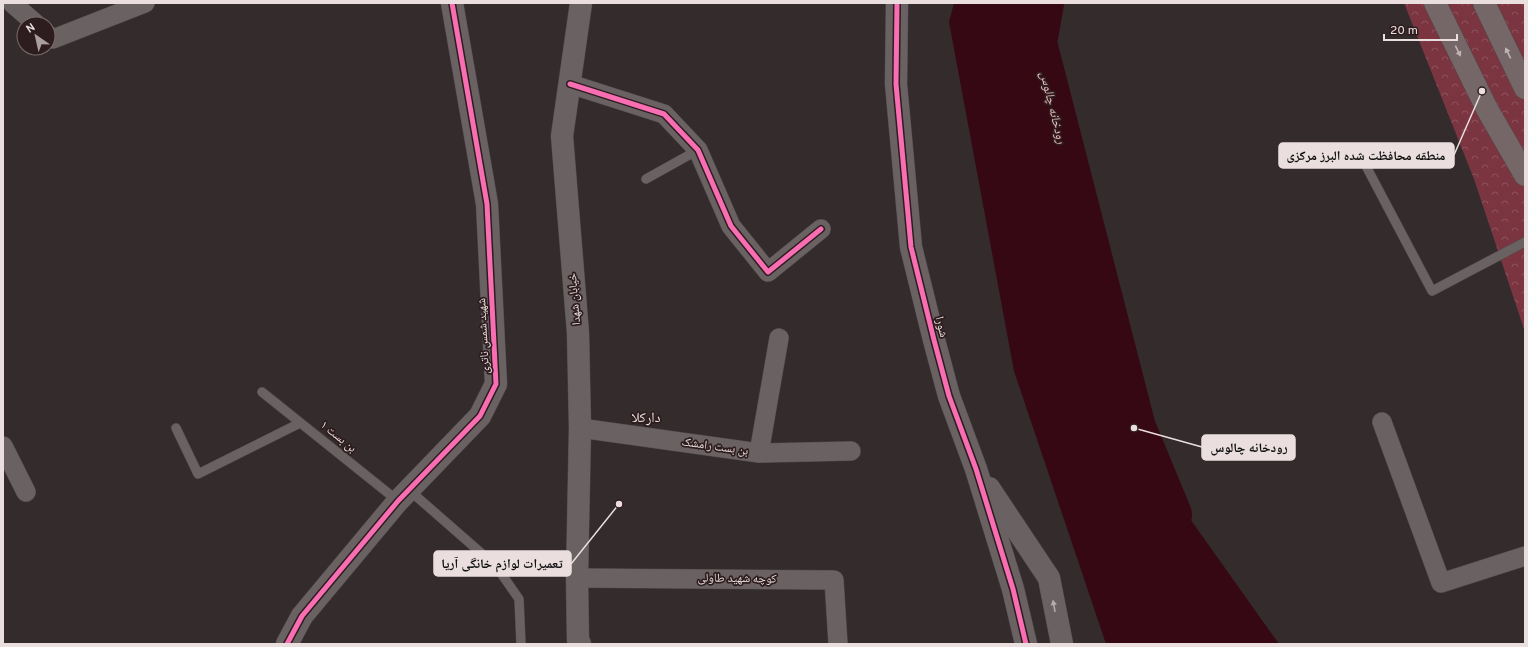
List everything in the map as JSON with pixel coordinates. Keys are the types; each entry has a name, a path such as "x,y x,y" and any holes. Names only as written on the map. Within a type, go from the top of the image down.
{"main road":[{"path":"1435,3 1487,109 1525,176"},
{"path":"1484,3 1525,88"}],"street":[{"path":"12,3 27,16"},
{"path":"56,38 145,3"},
{"name":"شهید شمس ناتری","path":"287,644 302,616 404,495 480,416 496,384 487,204 452,3"},
{"name":"خیابان شهدا","path":"580,644 578,640 577,578 580,428 578,333 562,136 581,3"},
{"name":"شورا","path":"897,3 896,84 911,247 949,396 976,469 1013,589 1026,644"},
{"path":"570,84 664,114 698,150 731,226 768,272 821,229"},
{"path":"759,453 779,338"},
{"path":"1382,422 1440,583 1525,556"},
{"name":"بن بست رامشک","path":"580,428 759,453 851,451"},
{"path":"3,446 26,492"},
{"name":"شورا","path":"976,469 1049,578 1062,644"},
{"name":"کوچه شهید طاولی","path":"577,578 834,580 838,644"}],"lane":[{"path":"646,179 698,150"},
{"path":"1367,168 1432,291 1525,242"},
{"name":"بن بست ۱","path":"262,392 300,423 404,495 496,566 519,599 521,644"},
{"path":"176,428 198,474 300,423"}],"green space":[{"path":"1404,3 1525,3 1525,332 1474,179"}],"shaded area":[{"path":"954,3 1051,3 1033,88 1114,412 1279,644 1106,644 1014,371 949,22"}],"waterway":[{"name":"رودخانه چالوس","path":"1042,3 1035,43 1134,428 1170,515"}],"cycle path":[{"path":"287,644 302,616 398,501 480,416 496,384 487,204 452,3"},
{"path":"897,3 896,84 911,247 949,396 976,469 1013,589 1026,644"},
{"path":"570,84 664,114 698,150 731,226 768,272 821,229"}],"place":[{"name":"منطقه محافظت شده البرز مرکزی","path":"1482,91"},
{"name":"رودخانه چالوس","path":"1134,428"},
{"name":"تعمیرات لوازم خانگی آریا","path":"619,504"}],"district":[{"name":"دارکلا","path":"646,418"}]}
